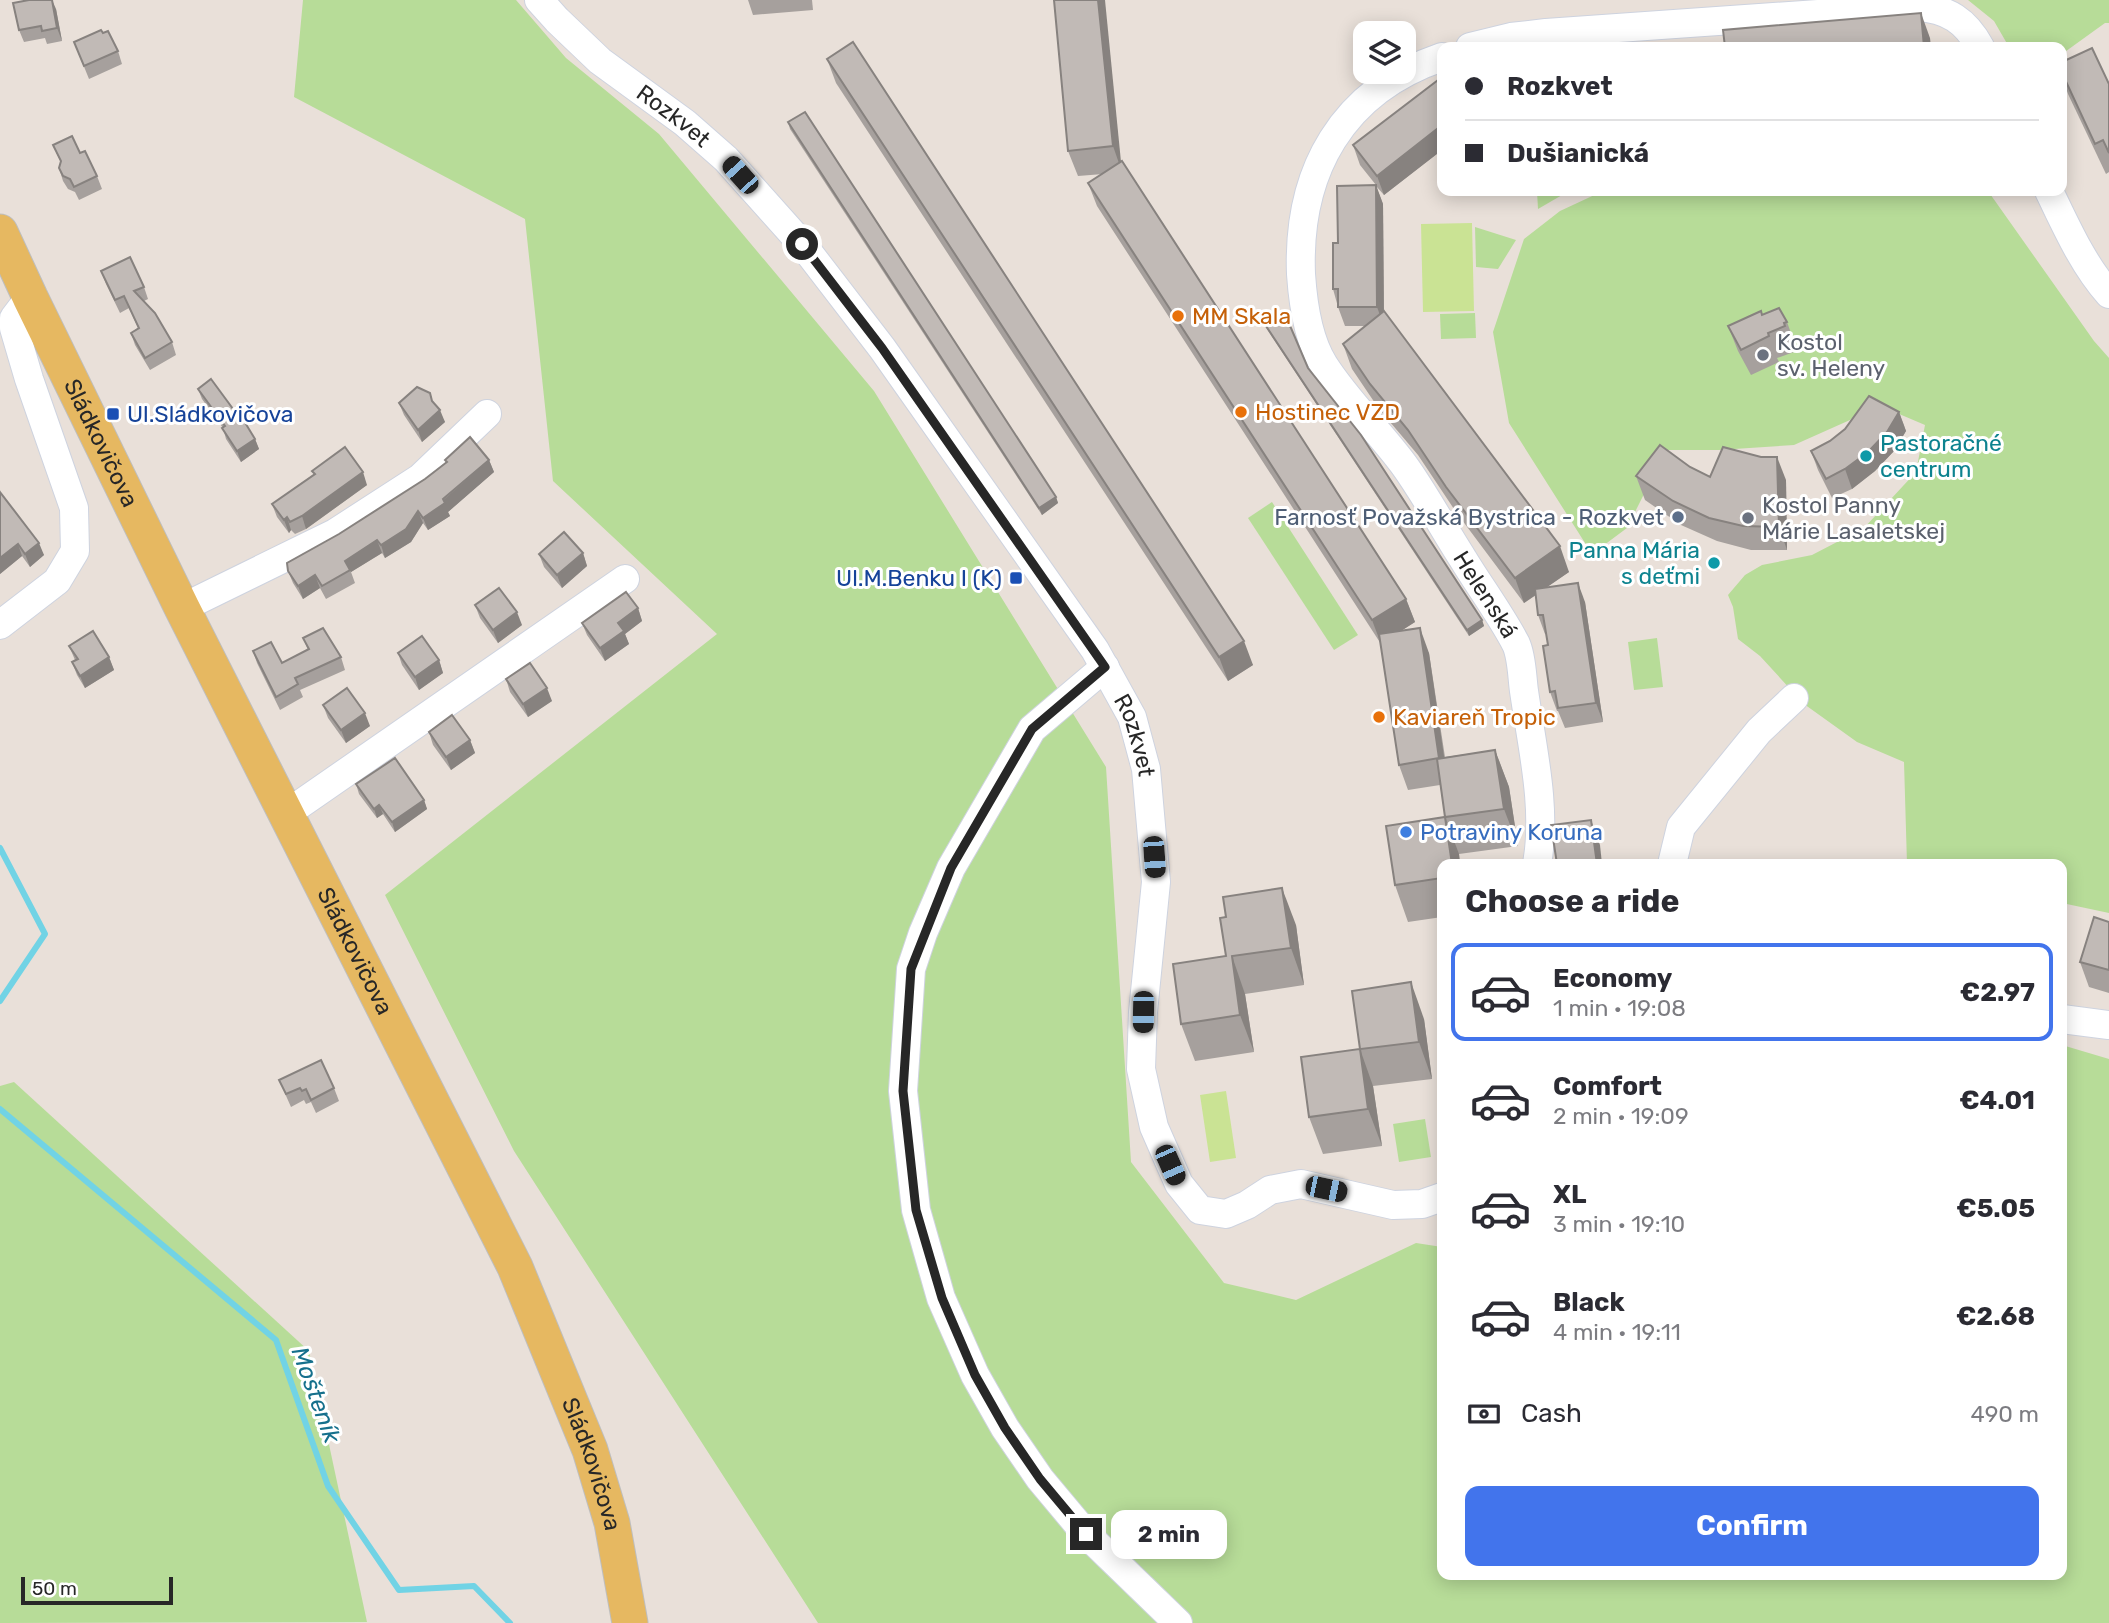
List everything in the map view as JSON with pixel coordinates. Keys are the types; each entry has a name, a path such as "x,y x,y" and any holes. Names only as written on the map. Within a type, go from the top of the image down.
{"main road":[{"name":"Sládkovičova","path":"0,232 182,608 515,1267 576,1413 600,1483 620,1558 630,1623"}],"street":[{"name":"Rozkvet","path":"539,0 600,61 685,123 726,159 802,244 882,348 1105,667 1132,717 1146,769 1156,882 1143,1012 1141,1069 1154,1126 1179,1184 1200,1210 1226,1214 1247,1205 1270,1190 1301,1184 1393,1205 1422,1204 1437,1199"},
{"path":"1488,42 1546,33 1919,7 1937,8 1953,14 1976,42"},
{"name":"Helenská","path":"1437,59 1414,68 1374,92 1323,155 1313,181 1301,239 1302,298 1312,338 1324,365 1405,466 1517,647 1540,822 1536,859"},
{"path":"2052,196 2076,244 2099,283 2109,294"},
{"name":"Sládkovičova","path":"0,625 57,581 75,551 74,508 29,379 15,328 14,318 30,297"},
{"path":"182,608 335,533 420,478 487,414"},
{"path":"286,814 625,579"},
{"path":"1105,667 1032,729 951,868 911,969 903,1091 916,1210 942,1298 975,1375 1005,1428 1040,1479 1096,1544 1178,1623"},
{"path":"1673,859 1681,828 1759,731 1794,698"},
{"path":"2067,1020 2109,1024"}],"green space":[{"path":"303,0 516,0 566,58 659,134 874,391 1106,767 1131,1162 1224,1283 1296,1300 1416,1243 1437,1246 1437,1580 2067,1580 2067,1046 2109,1059 2109,1623 818,1623 514,1151 385,895 717,634 553,481 525,219 294,97"},
{"path":"1968,0 2109,0 2109,23 2105,23 2067,50 2067,42 2006,42 1994,21"},
{"path":"1537,196 1560,196 1538,209"},
{"path":"1592,196 1992,196 2094,341 2109,358 2109,913 2067,904 2067,859 1907,859 1904,762 1857,742 1804,704 1760,656 1738,639 1733,607 1728,595 1745,575 1762,565 1812,555 1864,528 1916,472 1925,425 1871,402 1850,420 1794,445 1666,450 1627,528 1592,554 1509,423 1493,332 1524,239 1560,211"},
{"path":"1472,223 1474,311 1423,312 1421,224"},
{"path":"1475,227 1516,240 1498,269 1476,267"},
{"path":"1475,313 1476,338 1441,339 1440,314"},
{"path":"1272,502 1358,635 1334,650 1248,518"},
{"path":"1657,638 1663,687 1634,690 1628,642"},
{"path":"14,1082 309,1351 367,1622 0,1623 0,1086"},
{"path":"1226,1091 1236,1158 1210,1162 1200,1095"},
{"path":"1425,1119 1431,1157 1399,1162 1393,1124"}],"building":[{"path":"52,0 57,28 42,31 41,26 19,30 13,3"},
{"path":"1054,0 1098,0 1113,146 1068,151"},
{"path":"1921,13 1924,42 1724,42 1723,30"},
{"path":"101,30 103,33 108,31 118,51 84,66 74,42"},
{"path":"853,42 1244,641 1219,657 827,59"},
{"path":"2092,48 2109,84 2109,153 2103,140 2095,144 2067,84 2067,60"},
{"path":"1437,81 1437,129 1377,176 1353,145"},
{"path":"805,112 1056,497 1039,508 788,122"},
{"path":"72,136 80,153 85,151 97,176 74,187 59,168 61,161 53,145"},
{"path":"1122,161 1406,599 1372,620 1088,183"},
{"path":"1376,185 1377,307 1338,307 1338,289 1333,289 1333,243 1338,243 1337,186"},
{"path":"130,257 144,287 134,291 155,313 172,342 145,358 131,333 139,328 124,296 115,300 101,271"},
{"path":"1779,308 1787,322 1784,323 1785,326 1741,350 1728,326 1761,311 1762,315"},
{"path":"1384,311 1560,546 1515,578 1343,344"},
{"path":"1281,312 1308,368 1361,435 1482,620 1467,630 1264,323"},
{"path":"211,379 239,417 241,416 255,439 237,451 222,428 225,426 198,389"},
{"path":"417,387 430,393 432,401 440,410 418,430 399,403"},
{"path":"1869,396 1899,412 1887,432 1868,452 1826,479 1811,451 1845,429"},
{"path":"470,437 489,460 443,499 445,503 423,518 418,511 406,529 381,545 377,540 345,561 350,570 322,586 315,575 298,586 288,571 287,563 339,534 425,479 447,462 445,460"},
{"path":"1660,445 1690,467 1710,477 1723,447 1761,457 1777,457 1779,527 1743,526 1709,518 1673,501 1636,476"},
{"path":"345,447 363,472 302,516 290,522 287,517 284,520 272,504 315,474 312,471"},
{"path":"0,492 39,543 25,554 18,544 0,558"},
{"path":"564,532 583,553 557,575 539,554"},
{"path":"1578,583 1596,703 1558,708 1555,691 1550,692 1543,646 1548,645 1543,615 1538,615 1535,589"},
{"path":"499,588 517,612 493,630 475,605"},
{"path":"626,592 638,608 618,623 624,631 600,648 582,623"},
{"path":"323,628 341,657 295,678 298,684 276,697 253,651 271,642 282,663 309,649 303,638"},
{"path":"1420,628 1439,758 1399,765 1379,634"},
{"path":"93,631 109,657 80,676 72,662 78,659 69,646"},
{"path":"422,636 439,660 415,677 398,653"},
{"path":"530,663 547,688 523,704 506,679"},
{"path":"347,688 365,713 341,730 323,705"},
{"path":"452,715 470,740 446,757 429,732"},
{"path":"1495,750 1504,809 1445,817 1437,759"},
{"path":"395,758 424,800 392,822 379,805 374,809 356,784"},
{"path":"1445,817 1451,859 1437,859 1437,879 1395,885 1386,826"},
{"path":"1591,820 1596,859 1556,859 1551,825"},
{"path":"1282,888 1291,948 1232,956 1240,1015 1181,1024 1173,964 1226,956 1220,918 1226,917 1223,897"},
{"path":"2094,917 2109,922 2109,970 2080,962"},
{"path":"1411,982 1419,1042 1360,1049 1352,991"},
{"path":"1360,1049 1368,1109 1309,1117 1301,1057"},
{"path":"321,1060 334,1088 311,1100 306,1089 302,1091 300,1088 286,1094 279,1080"}],"waterway":[{"name":"Mošteník","path":"0,848 45,934 0,1001"},
{"name":"Mošteník","path":"0,1109 276,1340 328,1486 399,1590 474,1586 510,1623"}],"place":[{"name":"MM Skala","path":"1178,316"},
{"name":"Kostol sv. Heleny","path":"1763,355"},
{"name":"Hostinec VZD","path":"1241,412"},
{"name":"Ul.Sládkovičova","path":"113,414"},
{"name":"Pastoračné centrum","path":"1866,456"},
{"name":"Farnosť Považská Bystrica - Rozkvet","path":"1678,517"},
{"name":"Kostol Panny Márie Lasaletskej","path":"1748,518"},
{"name":"Panna Mária s deťmi","path":"1714,563"},
{"name":"Ul.M.Benku I (K)","path":"1016,578"},
{"name":"Kaviareň Tropic","path":"1379,717"},
{"name":"Potraviny Koruna","path":"1406,832"}],"route":[{"path":"802,244 882,348 1105,667 1032,729 951,868 911,969 903,1091 916,1210 942,1298 975,1375 1005,1428 1040,1479 1086,1534"}]}
